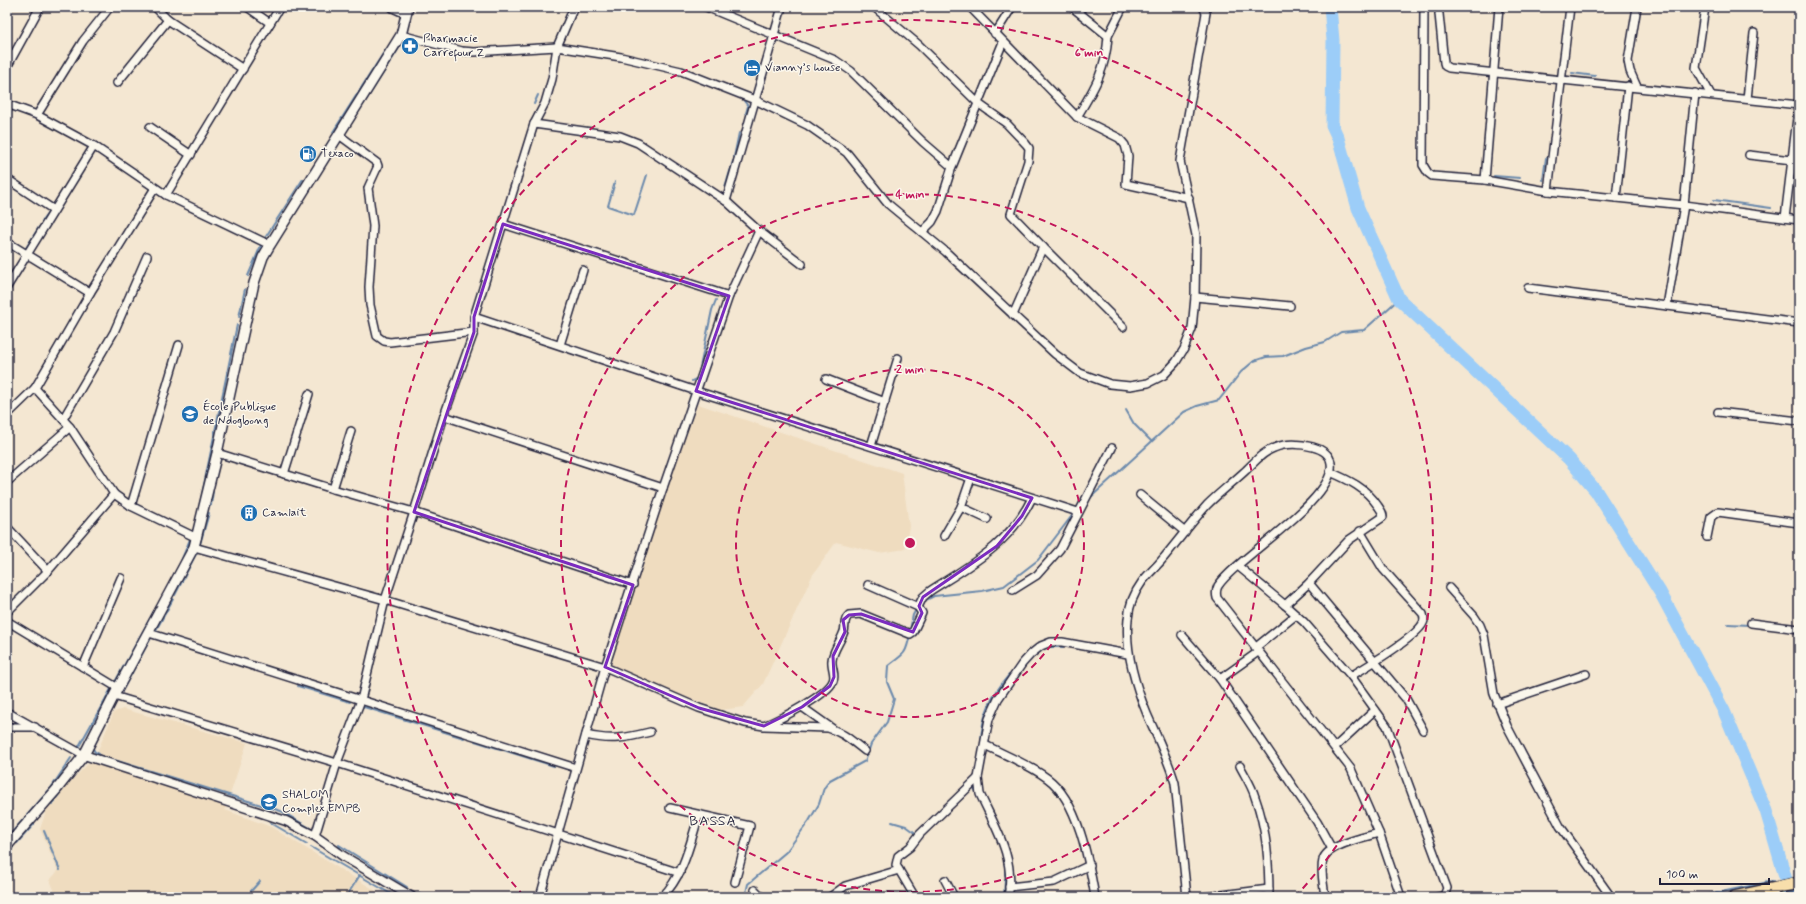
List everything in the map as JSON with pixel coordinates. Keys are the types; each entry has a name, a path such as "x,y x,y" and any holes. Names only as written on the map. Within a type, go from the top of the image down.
{"main road":[{"path":"7,846 57,789 84,755 196,542 254,283 263,257 401,35 407,10 393,7"},
{"path":"1734,897 1777,891 1798,883"}],"street":[{"path":"7,67 40,7"},
{"path":"37,115 83,41 110,7"},
{"path":"155,7 168,20 243,69"},
{"path":"247,7 270,23"},
{"path":"166,195 280,7"},
{"path":"315,836 338,763 361,700 385,600 444,416 474,332 474,317 534,124 552,79 557,47 574,7"},
{"path":"706,7 831,58 851,70 923,142 952,166"},
{"path":"726,201 782,7"},
{"path":"874,7 919,45 979,104 1007,124 1026,144 1029,148 1028,161 1011,214 1124,326"},
{"path":"970,7 1077,117 1120,138 1125,145 1128,165 1126,184 1189,198"},
{"path":"995,34 1012,7"},
{"path":"1072,7 1108,36"},
{"path":"1077,117 1098,80 1107,54 1108,36 1123,7"},
{"path":"401,35 462,51 474,52 557,47 621,56 681,72 755,100 807,125 847,152 888,204 946,252 1055,354 1080,373 1110,384 1130,386 1148,383 1164,375 1176,362 1184,349 1192,329 1195,297 1196,235 1180,161 1206,13 1203,7"},
{"path":"1424,7 1423,165 1432,176 1485,180 1548,191 1684,205 1799,220"},
{"path":"1485,180 1495,72 1499,7"},
{"path":"1548,191 1570,7"},
{"path":"1636,87 1628,61 1637,7"},
{"path":"1705,7 1696,68 1711,95"},
{"path":"1439,14 1445,66 1449,68 1799,103 1785,218"},
{"path":"118,83 168,20"},
{"path":"1747,99 1754,33"},
{"path":"922,232 935,218 952,166 979,104 1003,42"},
{"path":"1616,198 1628,86"},
{"path":"1667,306 1684,205 1695,93"},
{"path":"7,104 37,115 94,146 166,195 270,245"},
{"path":"534,124 628,138 638,142 726,201 759,231 802,264"},
{"path":"150,127 191,155"},
{"path":"339,135 377,163 378,166 368,188 373,226 369,281 370,305 377,336 384,341 390,342 474,332"},
{"path":"7,287 94,146"},
{"path":"1749,155 1792,160"},
{"path":"7,179 54,210"},
{"path":"7,415 34,388 90,293 155,188"},
{"path":"503,224 729,296"},
{"path":"540,897 605,667 633,585 663,488 729,296 759,231"},
{"path":"7,242 90,293"},
{"path":"1013,315 1043,247"},
{"path":"63,419 114,332 147,256"},
{"path":"560,346 583,270"},
{"path":"1528,288 1799,323"},
{"path":"1195,297 1290,306"},
{"path":"474,317 696,391 1078,512"},
{"path":"131,506 180,345"},
{"path":"870,446 898,358"},
{"path":"826,379 885,402"},
{"path":"34,388 70,427 114,494 131,506 196,542 605,667 699,708 745,723 764,726 828,728 843,734"},
{"path":"284,474 309,394"},
{"path":"1718,412 1799,421"},
{"path":"444,416 663,488"},
{"path":"7,482 70,427"},
{"path":"333,489 351,431"},
{"path":"1187,897 1175,783 1171,767 1146,712 1128,654 1128,620 1132,599 1141,582 1209,504 1262,455 1274,448 1287,445 1305,445 1319,449 1328,456 1331,464 1330,472 1321,491 1281,531 1238,566 1218,586 1216,592 1218,598 1257,650 1352,769 1358,780 1379,833 1401,897"},
{"path":"1013,590 1036,575 1055,554 1068,535 1078,512 1112,448"},
{"path":"217,453 333,489 414,512 633,585"},
{"path":"1285,605 1309,583 1343,545 1360,531 1382,519 1383,513 1373,497 1362,488 1330,472"},
{"path":"944,536 961,507 971,478"},
{"path":"7,612 48,571 114,494"},
{"path":"1140,495 1185,532"},
{"path":"918,607 923,598 930,591 986,555 997,546 1022,516 1032,498"},
{"path":"961,507 986,519"},
{"path":"1707,537 1711,517 1713,513 1718,512 1799,523"},
{"path":"7,527 48,571"},
{"path":"1351,676 1414,633 1423,624 1424,619 1423,614 1383,569 1360,531"},
{"path":"1238,566 1296,615 1351,676 1387,726 1447,888 1444,896 1438,897"},
{"path":"83,667 122,578"},
{"path":"1309,583 1406,698 1423,730"},
{"path":"764,726 802,707 830,686 833,682 832,660 845,632 844,621 849,615 861,614 912,633 922,613 918,607 868,585"},
{"path":"1449,588 1480,625 1484,635 1491,684 1497,704 1507,726 1560,826 1610,897"},
{"path":"1220,679 1257,650 1296,615"},
{"path":"7,621 83,667 116,692 680,873"},
{"path":"1751,623 1799,629"},
{"path":"149,633 576,768"},
{"path":"1182,634 1220,679 1318,822 1332,848"},
{"path":"1008,897 1009,887 1007,859 1003,840 980,794 978,778 992,709 1022,664 1041,646 1051,642 1062,642 1128,654"},
{"path":"1497,704 1586,674"},
{"path":"802,707 843,734 865,751"},
{"path":"1335,747 1375,710"},
{"path":"7,712 84,755 276,818 315,836 343,856 412,897"},
{"path":"7,727 35,727"},
{"path":"586,735 602,739 619,739 650,732"},
{"path":"985,745 1032,769 1048,779 1062,794 1075,817 1083,840 1090,865 1096,897"},
{"path":"1240,766 1255,795 1264,824 1268,854 1269,897"},
{"path":"915,897 896,865 898,856 910,847 920,834 978,778"},
{"path":"670,808 750,826 735,882"},
{"path":"662,897 673,885 680,873 699,814"},
{"path":"1325,897 1323,859 1332,848 1379,833"},
{"path":"1009,887 1046,884 1090,865"},
{"path":"830,897 845,886 899,870"},
{"path":"945,880 954,897"},
{"path":"1205,897 1269,889"},
{"path":"755,890 762,897"}],"highlighted area":[{"path":"503,224 729,296 696,391 1032,498 1022,516 997,546 923,597 919,606 922,613 913,632 861,614 849,615 843,620 845,632 833,656 834,677 830,686 802,707 764,726 699,708 605,667 633,585 414,512 474,332 474,317"}],"shaded area":[{"path":"698,404 902,473 909,526 905,549 879,553 836,542 812,576 763,684 743,707 721,710 610,669 663,495"},
{"path":"123,709 247,743 225,810 271,827 386,897 57,897 50,880 58,871 40,829 49,803 95,757 114,712"}],"green space":[{"path":"1799,887 1799,897 1769,897 1768,895"}],"water":[{"path":"1794,888 1795,897 1784,897 1783,891"}],"waterway":[{"path":"1330,7 1333,40 1332,125 1338,138 1358,208 1399,299 1569,459 1596,491 1660,592 1724,711 1766,811 1791,897"},
{"path":"363,105 401,45"},
{"path":"333,132 386,49"},
{"path":"1572,73 1595,76"},
{"path":"534,104 538,95"},
{"path":"744,101 748,106 746,113"},
{"path":"734,157 739,133"},
{"path":"1543,180 1546,158"},
{"path":"725,188 733,161"},
{"path":"615,182 608,206 634,215 647,175"},
{"path":"1494,176 1520,178"},
{"path":"265,238 303,179"},
{"path":"1714,200 1771,208"},
{"path":"42,221 50,210"},
{"path":"26,248 39,227"},
{"path":"248,276 262,243"},
{"path":"239,317 245,289"},
{"path":"1090,498 1184,412 1197,406 1219,400 1241,372 1254,361 1266,357 1283,356 1306,347 1325,342 1341,332 1364,330 1399,299"},
{"path":"692,381 698,377 712,310 716,300"},
{"path":"200,504 237,325"},
{"path":"901,361 902,356"},
{"path":"1126,410 1134,424 1151,441"},
{"path":"211,505 213,491"},
{"path":"200,544 209,513"},
{"path":"924,601 934,596 982,591 1004,586 1038,560 1074,513"},
{"path":"193,532 195,526"},
{"path":"179,566 191,537"},
{"path":"175,595 197,552"},
{"path":"159,603 162,597"},
{"path":"156,630 173,599"},
{"path":"910,630 913,615 917,608"},
{"path":"115,682 154,611"},
{"path":"1728,624 1750,625"},
{"path":"745,897 748,884 786,852 809,821 819,804 824,788 830,780 865,761 871,744 887,722 894,699 887,682 888,666 903,654 907,647 910,635"},
{"path":"121,693 152,636"},
{"path":"1047,647 1063,647"},
{"path":"1012,672 1016,667"},
{"path":"981,743 985,715 997,690 1009,675"},
{"path":"298,686 350,702"},
{"path":"78,748 111,689"},
{"path":"364,707 464,738"},
{"path":"475,741 554,766"},
{"path":"92,747 95,752 99,754"},
{"path":"98,755 281,811 310,828"},
{"path":"7,838 51,788 71,758"},
{"path":"52,804 70,779"},
{"path":"973,785 977,795"},
{"path":"892,822 906,826 917,834"},
{"path":"271,823 307,844"},
{"path":"17,843 34,824"},
{"path":"44,831 60,870"},
{"path":"341,851 339,845 407,887"},
{"path":"7,854 13,847"},
{"path":"311,847 396,897"},
{"path":"1005,869 1005,875"},
{"path":"346,897 360,875"},
{"path":"1004,897 1005,879"},
{"path":"251,891 260,881"},
{"path":"1698,897 1773,881"},
{"path":"246,897 249,893"},
{"path":"419,894 425,897"}],"place":[{"name":"Pharmacie Carrefour Z","path":"410,46"},
{"name":"Vianny’s house","path":"752,68"},
{"name":"Texaco","path":"308,154"},
{"name":"École Publique de Ndogbong","path":"190,414"},
{"name":"Camlait","path":"249,513"},
{"name":"SHALOM Complex EMPB","path":"269,802"}],"district":[{"name":"BASSA","path":"713,821"}]}
